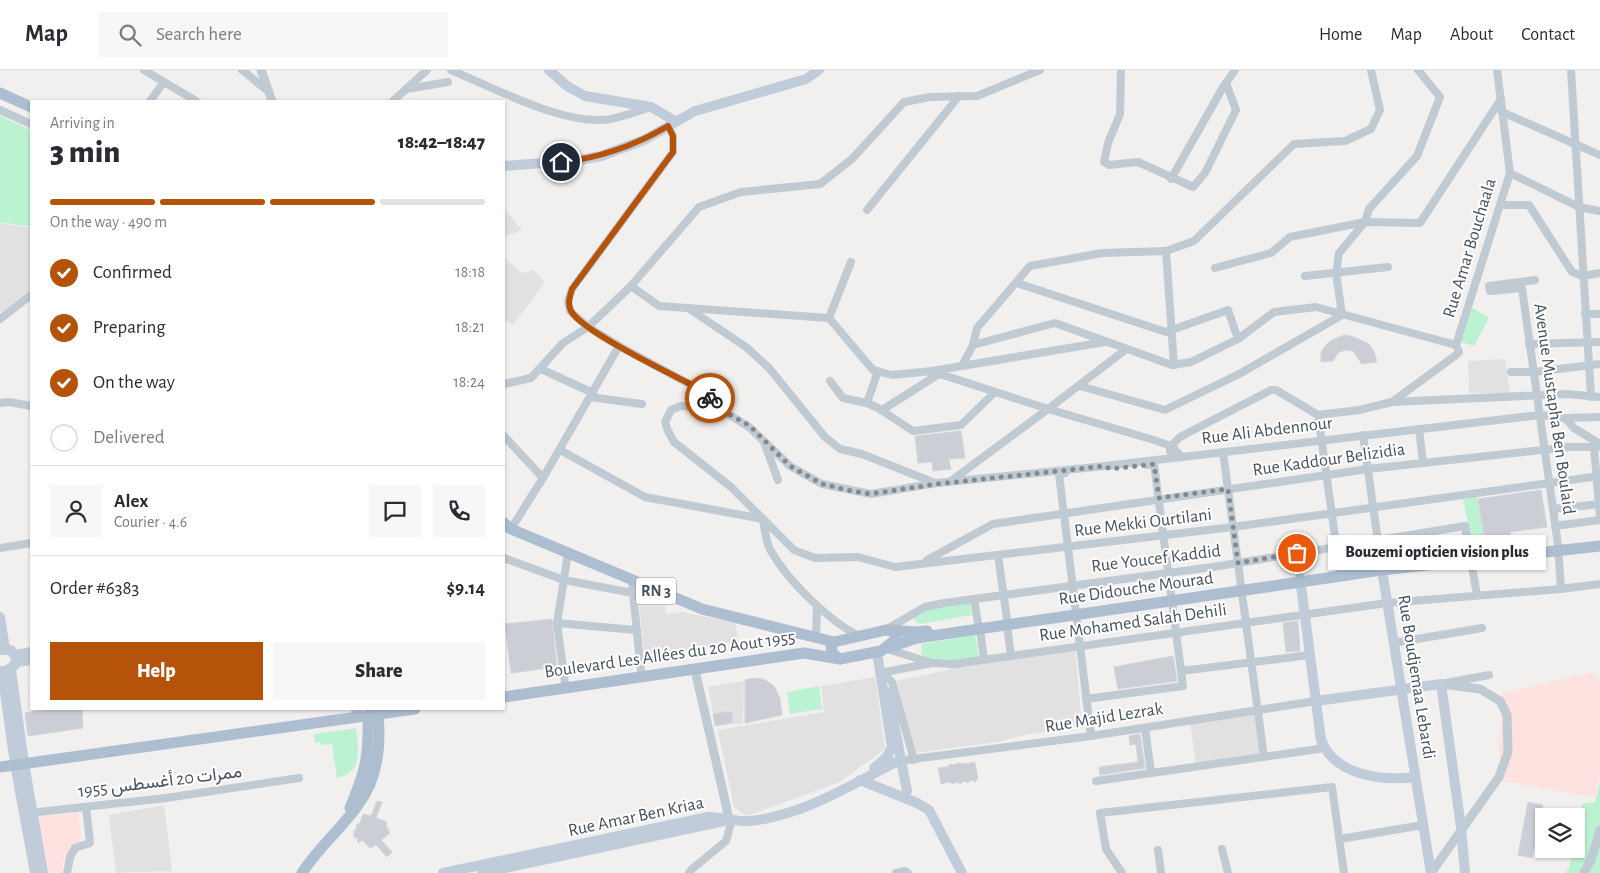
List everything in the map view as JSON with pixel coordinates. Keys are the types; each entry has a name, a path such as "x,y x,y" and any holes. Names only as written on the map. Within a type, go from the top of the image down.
{"main road":[{"path":"549,70 566,86 585,96 651,107 671,124"},
{"path":"505,166 580,160 601,156 644,140 695,111 806,78 819,70"},
{"path":"0,93 30,107"},
{"name":"RN 3","path":"507,526 568,553 632,588 815,640 834,642"},
{"name":"Rue Didouche Mourad","path":"1558,548 1600,540"},
{"name":"Rue Didouche Mourad","path":"1300,580 1340,572 1558,548 1600,546"},
{"name":"Rue Didouche Mourad","path":"834,642 887,630 916,632 979,626 1382,568"},
{"name":"Rue Boudjemaa Lebardi","path":"1382,568 1431,873"},
{"path":"1300,580 1321,740 1325,748 1347,768 1359,773 1384,778 1415,777"},
{"path":"0,617 3,649 9,666 19,761 28,813 35,873"},
{"name":"Rue Didouche Mourad","path":"836,657 883,650 917,638 979,626"},
{"path":"883,650 893,644 896,637 893,631 887,630"},
{"path":"815,640 836,657"},
{"name":"Boulevard Les Allées du 20 Aout 1955","path":"505,691 641,672 815,640"},
{"path":"834,642 832,647 836,657"},
{"path":"883,650 889,675 888,692 907,791 917,803"},
{"path":"860,780 887,757 892,747 883,650"},
{"path":"9,666 30,653"},
{"name":"Boulevard Les Allées du 20 Aout 1955","path":"505,697 804,653 836,657"},
{"path":"9,666 30,660"},
{"path":"1316,701 1442,684 1461,827 1465,873"},
{"path":"0,761 19,761 369,712 400,710"},
{"path":"302,873 320,849 358,806 372,781 378,758 369,712"},
{"path":"369,712 360,719 374,732"},
{"path":"0,767 19,761"},
{"path":"732,820 750,821 769,818 825,800 896,762"},
{"path":"860,780 917,803 928,810 936,821 962,873"},
{"path":"28,813 43,873"},
{"name":"Rue Amar Ben Kriaa","path":"443,873 708,817 732,820"},
{"name":"Rue Amar Ben Kriaa","path":"482,873 732,820"}],"street":[{"path":"144,70 194,100"},
{"path":"242,70 271,97"},
{"path":"261,70 271,97"},
{"path":"394,100 427,70"},
{"path":"451,70 561,116 585,119 610,119 651,107"},
{"path":"505,384 531,378 563,343 588,327 631,286 699,207 741,192 820,184 852,159 904,102 930,97 977,96 1040,70"},
{"path":"1121,70 1120,114 1108,143 1104,162 1109,166 1138,162 1171,179 1193,187 1205,173 1236,110 1226,83"},
{"path":"1171,179 1235,70"},
{"path":"962,366 973,345 977,328 1030,266 1102,254 1166,251 1194,241 1294,144 1345,141 1371,129 1380,110 1371,70"},
{"path":"1342,315 1336,273 1339,253 1365,222 1369,209 1417,156 1440,97 1418,70"},
{"name":"Rue Amar Bouchaala","path":"1457,348 1510,173 1496,70"},
{"path":"1572,70 1591,397"},
{"path":"151,100 164,82"},
{"path":"407,88 448,82"},
{"path":"867,210 958,96"},
{"path":"1216,268 1271,253 1290,237 1365,222 1420,223 1501,99"},
{"path":"0,110 30,124"},
{"path":"1502,112 1600,155"},
{"path":"671,124 673,152 572,289 568,301 570,311 588,327 619,346 706,392 720,409"},
{"path":"1510,173 1579,207 1600,210"},
{"path":"1500,205 1529,205 1572,272 1583,276 1600,273"},
{"path":"1166,251 1174,365"},
{"path":"829,318 851,262"},
{"path":"1305,276 1388,267"},
{"name":"Avenue Mustapha Ben Boulaid","path":"1536,280 1489,286 1490,291 1522,288 1558,548 1561,589"},
{"path":"1017,283 1166,332 1228,310 1238,339"},
{"path":"631,286 658,306 829,318 873,370 892,375 936,372 1106,341"},
{"path":"0,318 30,296"},
{"path":"686,308 746,347 763,362 825,438 840,449 862,454 937,484"},
{"path":"973,345 1055,322 1125,350 1174,365 1191,362 1238,339 1274,312 1316,308 1457,348"},
{"path":"1585,314 1600,314"},
{"path":"1080,386 1165,410 1241,373 1342,315"},
{"path":"1529,344 1600,342"},
{"path":"507,526 543,478 619,346"},
{"path":"1392,402 1457,348"},
{"path":"950,482 1080,386 1125,350"},
{"path":"1511,372 1534,372 1600,364"},
{"path":"541,369 592,395 642,404"},
{"path":"868,403 878,371"},
{"path":"936,372 1048,409 1125,430 1171,446 1182,457"},
{"path":"882,410 936,372"},
{"path":"830,380 844,398 868,403 882,410 912,431 961,425 995,392"},
{"path":"1169,458 1171,446 1180,437 1271,390 1276,390 1318,414 1359,410 1392,402 1567,394 1600,397"},
{"path":"0,403 8,402 30,406"},
{"name":"Rue Mekki Ourtilani","path":"720,409 681,406 671,410 665,422 674,442 731,487 794,550 815,558 858,557 895,567 923,562 1164,536 1598,476"},
{"name":"Rue Ali Abdennour","path":"720,409 750,426 790,466 822,484 870,494 950,482 1101,467 1540,415 1565,418 1600,417"},
{"path":"1318,414 1340,572"},
{"path":"1554,526 1600,519 1598,446 1574,428 1565,418"},
{"path":"1419,429 1423,463"},
{"name":"Rue Boudjemaa Lebardi","path":"1363,435 1382,568"},
{"path":"505,437 543,478"},
{"path":"762,438 778,480"},
{"name":"Rue Kaddour Belizidia","path":"923,562 993,524 1159,498 1368,469 1544,449 1598,446"},
{"path":"560,450 645,497 763,519 770,550 817,606 842,627 857,636"},
{"path":"1223,452 1264,757"},
{"path":"1086,699 1183,686 1154,464 1110,469 1101,467 1094,471 1059,474 1086,699 1091,736"},
{"path":"1552,509 1599,504"},
{"name":"Rue Youcef Kaddid","path":"887,630 925,607 1238,563 1465,526 1471,558"},
{"path":"0,548 30,543"},
{"path":"565,683 557,623 568,553"},
{"path":"998,555 1011,656"},
{"path":"505,558 564,580 632,588 641,672"},
{"path":"1471,558 1477,595"},
{"name":"Rue Mohamed Salah Dehili","path":"883,650 943,665 1387,603 1561,589 1600,584"},
{"path":"974,599 984,660"},
{"path":"815,640 817,606"},
{"path":"557,623 636,630"},
{"path":"1393,643 1482,628"},
{"path":"1181,671 1310,655"},
{"path":"914,760 889,675 932,663"},
{"path":"690,873 692,869 726,841 732,820 728,816 695,670"},
{"path":"1442,684 1489,674"},
{"path":"1431,873 1461,827 1499,777 1508,752 1507,715 1500,701 1480,689 1442,684"},
{"name":"Rue Majid Lezrak","path":"896,762 1091,736 1316,701"},
{"path":"1145,728 1151,773"},
{"path":"1096,782 1325,748"},
{"name":"ممرات 20 أغسطس 1955","path":"28,813 166,798 299,778"},
{"path":"1122,873 1106,849 1100,813 1332,787 1344,873"},
{"path":"717,817 726,806"},
{"path":"67,873 70,858 75,848 90,844 86,808"},
{"path":"1340,839 1423,825"},
{"path":"1584,873 1591,860 1600,830"},
{"path":"1222,849 1228,873"},
{"path":"1158,850 1161,873"},
{"path":"896,873 905,870 908,873"}],"shaded area":[{"path":"505,209 522,230 505,237"},
{"path":"0,223 30,228 30,290 0,313"},
{"path":"505,258 522,273 533,270 545,282 513,325 505,321"},
{"path":"1505,359 1510,393 1469,393 1468,361"},
{"path":"645,595 665,602 666,614 682,612 735,623 738,641 644,658 639,601"},
{"path":"1075,648 1082,725 1024,735 998,742 915,753 896,681 944,671 952,667"},
{"path":"1593,672 1600,681 1600,770 1595,798 1498,780 1502,693"},
{"path":"875,677 885,749 840,782 747,816 734,807 718,730 824,712 821,686"},
{"path":"744,681 743,723 734,725 732,711 713,713 708,687"},
{"path":"1254,713 1260,755 1196,765 1190,722"},
{"path":"164,805 172,871 116,873 109,815"},
{"path":"78,812 82,842 74,844 62,861 63,873 45,873 35,817"}],"green space":[{"path":"0,116 30,130 30,227 0,222"},
{"path":"1471,307 1489,318 1474,346 1461,342"},
{"path":"1477,497 1485,543 1472,545 1463,499"},
{"path":"970,602 972,615 920,624 916,622 914,616 925,609"},
{"path":"975,635 979,658 943,663 922,656 921,644"},
{"path":"819,686 822,709 790,714 787,692"},
{"path":"356,728 358,752 355,765 346,775 337,778 332,744 321,745 320,742 315,743 314,734"},
{"path":"1600,782 1600,873 1565,873 1569,868 1571,858 1585,858 1585,808 1581,808 1582,804 1595,802"}],"building":[{"path":"1344,335 1354,337 1369,344 1377,362 1362,364 1353,351 1345,350 1338,353 1333,361 1321,362 1321,352 1325,346 1330,341"},
{"path":"961,431 965,458 949,459 951,469 933,471 932,462 918,463 915,436"},
{"path":"1541,490 1547,527 1510,532 1511,539 1485,543 1478,499"},
{"path":"552,619 557,667 511,673 505,624"},
{"path":"1298,621 1300,651 1286,652 1283,623"},
{"path":"1173,656 1177,681 1118,689 1114,667"},
{"path":"753,678 764,679 774,686 780,698 782,715 745,723 745,680"},
{"path":"48,710 82,710 83,728 28,736 25,713"},
{"path":"732,712 733,723 715,726 713,714"},
{"path":"1140,734 1145,768 1100,775 1099,767 1138,762 1136,744 1130,745 1129,736"},
{"path":"975,763 978,779 975,782 971,780 968,783 964,781 961,784 949,782 941,784 938,768 948,767 950,764 969,764"},
{"path":"377,801 382,802 376,818 387,822 386,826 390,833 381,840 392,852 387,857 376,845 370,848 362,840 358,843 357,837 354,838 354,830 357,830 356,825 360,823 363,814 371,816"},
{"path":"1528,802 1543,805 1542,808 1535,808 1535,844 1532,858 1518,855"}],"way so far":[{"path":"710,398 720,409 750,426 790,466 822,484 870,494 950,482 1105,466 1110,469 1154,464 1159,498 1228,489 1238,563 1297,553"}],"place":[{"name":"Bouzemi opticien vision plus","path":"1297,553"}],"route":[{"path":"561,162 601,156 644,140 668,126 673,136 673,152 572,289 568,301 570,311 588,327 619,346 706,392 710,398"}]}
